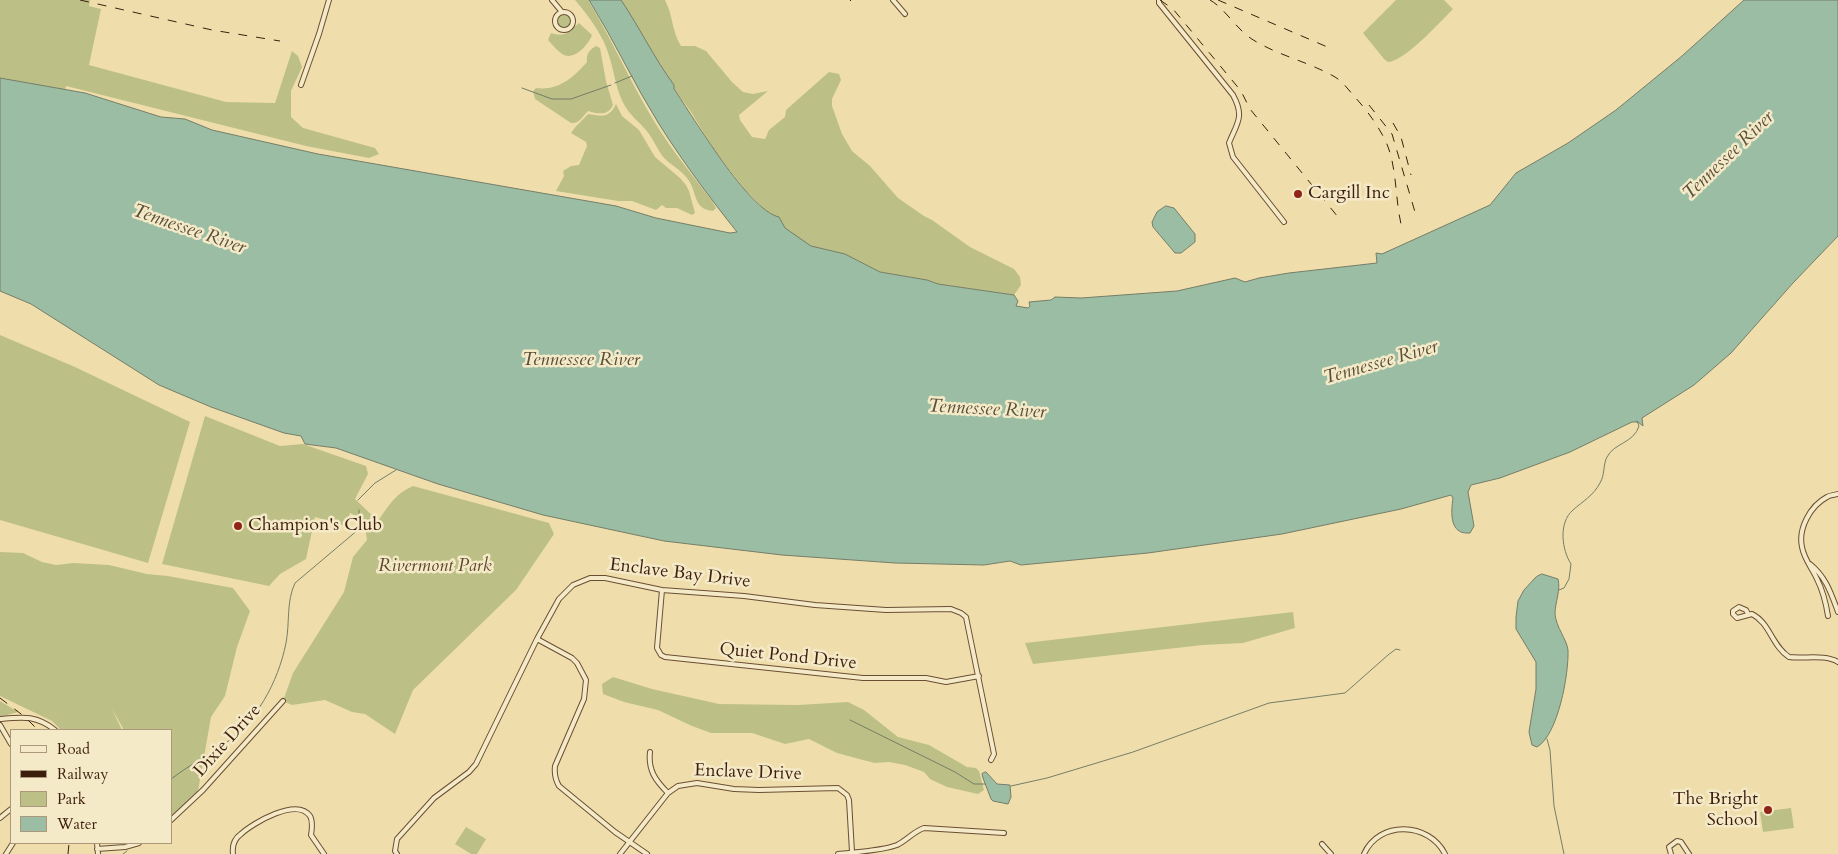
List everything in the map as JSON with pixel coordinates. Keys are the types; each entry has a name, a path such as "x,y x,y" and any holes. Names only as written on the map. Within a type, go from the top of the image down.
{"street":[{"path":"301,85 329,0"},
{"path":"552,0 562,12 568,13 572,18 571,27 566,30 557,28 554,22 557,14 562,12"},
{"path":"893,0 905,14"},
{"path":"1159,0 1159,3 1239,105 1240,116 1229,143 1233,156 1284,222"},
{"path":"1828,616 1823,590 1804,554 1801,544 1804,523 1816,506 1827,497 1838,494"},
{"path":"1808,562 1825,579 1838,612"},
{"name":"Enclave Bay Drive","path":"397,854 394,851 397,839 434,798 469,772 476,764 537,638 559,599 565,591 581,580 590,578 605,578 662,590 886,610 951,609 961,613 966,617 979,676 994,754 991,760"},
{"name":"Quiet Pond Drive","path":"662,590 656,648 660,655 665,657 863,678 920,677 946,682 979,676"},
{"path":"1748,614 1752,614 1764,622 1779,648 1789,657 1834,660 1838,662"},
{"path":"537,638 572,658 577,663 586,680 584,698 555,766 556,782 563,790 628,842 647,854"},
{"name":"Dixie Drive","path":"172,819 203,790 283,700"},
{"path":"0,719 25,717 40,720 54,729"},
{"path":"0,725 10,742"},
{"path":"650,752 649,762 652,775 668,793"},
{"name":"Enclave Drive","path":"620,854 668,793 678,786 697,782 734,789 838,788 847,795 849,800 852,852"},
{"path":"233,854 232,845 240,834 282,810 296,809 303,810 310,816 312,825 311,835 324,854"},
{"path":"0,818 10,810"},
{"path":"838,854 892,847 903,842 916,831 924,828 933,827 1004,833"},
{"path":"1364,854 1373,841 1396,829 1413,829 1435,840 1445,854"},
{"path":"1671,854 1669,847 1677,841 1681,842 1689,854"},
{"path":"97,852 135,844"},
{"path":"1322,844 1331,854"}],"green space":[{"path":"0,0 90,0 89,6 101,9 89,65 226,102 275,103 292,51 298,56 302,67 291,91 291,117 303,128 375,148 379,154 369,158 306,146 66,86 65,90 0,78"},
{"path":"575,0 588,0 655,123 712,201 716,208 713,211 706,210 698,203 687,178 664,158 648,132 627,109 620,95 604,43 591,21"},
{"path":"621,0 665,0 681,46 695,46 706,51 743,92 753,94 768,91 739,115 740,120 752,137 765,139 769,130 785,117 786,110 829,72 839,74 841,80 832,99 832,106 842,134 852,151 870,166 898,198 970,247 1014,269 1020,277 1021,285 1014,295 938,284 927,280 880,272 845,254 811,246 801,241 782,226 780,219 768,213 746,191 714,150 691,112 674,89 674,85 664,73"},
{"path":"1396,0 1444,0 1453,9 1413,48 1404,55 1388,62 1363,33"},
{"path":"564,14 569,16 571,21 569,26 564,28 559,26 557,21 559,16"},
{"path":"579,23 592,35 585,47 577,53 568,56 564,55 548,40 551,33 564,34"},
{"path":"596,46 600,48 613,105 606,113 588,111 578,121 571,123 535,99 533,91 536,88 558,85 571,78 587,62 588,53"},
{"path":"616,104 622,116 639,130 655,157 686,185 695,213 692,215 677,208 666,208 662,205 656,210 632,201 618,201 556,191 564,176 563,171 571,166 579,165 587,146 586,142 571,133 573,130 588,114 601,116 607,114"},
{"path":"0,335 75,367 190,422 148,563 0,520"},
{"name":"Rivermont Park","path":"205,416 280,446 303,444 366,466 368,474 355,499 378,521 397,496 413,486 549,523 554,534 516,590 413,690 395,734 365,714 352,712 325,700 292,705 283,701 293,673 344,592 353,557 367,540 364,520 350,513 346,526 315,517 306,559 280,574 269,586 162,564"},
{"path":"0,552 23,553 42,562 56,565 74,563 109,565 147,574 233,588 250,611 237,647 225,696 211,717 198,791 172,816 172,729 123,729 112,709 122,729 60,729 52,721 0,696"},
{"path":"1293,612 1295,628 1243,643 1203,645 1033,664 1025,643"},
{"path":"613,677 652,689 719,704 798,705 848,702 864,710 898,737 929,745 967,767 976,768 979,771 984,790 978,794 947,787 930,779 924,772 905,765 889,762 875,763 837,753 809,739 785,744 752,733 711,733 658,710 624,702 603,694 602,684"},
{"path":"0,701 18,712 0,717"},
{"path":"1791,808 1794,828 1763,832 1760,812"},
{"path":"466,827 486,839 477,854 471,854 455,844"}],"water":[{"name":"Tennessee River","path":"589,0 621,0 674,85 674,89 722,161 752,198 766,211 779,217 785,228 811,246 845,254 880,272 927,280 938,284 1014,295 1018,301 1016,306 1028,308 1030,306 1029,302 1051,300 1055,297 1081,298 1177,291 1235,278 1245,282 1289,273 1377,263 1376,253 1382,254 1490,205 1516,173 1568,143 1616,110 1682,56 1744,0 1838,0 1838,236 1731,353 1694,385 1642,418 1643,426 1638,422 1632,422 1570,452 1500,478 1471,485 1468,492 1474,526 1470,533 1463,533 1458,530 1453,522 1453,498 1451,495 1401,509 1282,534 1148,553 1021,565 1010,561 984,565 895,563 782,555 664,541 543,515 438,484 336,448 305,444 301,436 284,433 211,407 159,385 31,304 0,291 0,78 85,93 161,117 185,119 212,130 318,154 616,206 656,218 730,233 737,232 697,180 659,124"},
{"path":"1166,206 1174,208 1195,234 1195,242 1181,253 1175,253 1153,227 1152,222 1157,212"},
{"path":"1542,574 1558,579 1559,587 1555,614 1557,624 1567,646 1568,661 1561,703 1556,717 1551,730 1537,747 1532,745 1529,732 1536,689 1536,662 1516,629 1516,617 1518,601 1524,590 1536,577"},
{"path":"986,772 997,784 1010,785 1011,797 1008,804 991,799 982,774"}],"waterway":[{"path":"615,83 632,76"},
{"path":"522,88 552,99 571,99 611,85"},
{"path":"1559,590 1564,588 1569,579 1571,564 1565,551 1563,537 1563,529 1568,515 1597,488 1603,477 1607,457 1610,452 1633,436 1639,426 1637,421"},
{"path":"358,500 375,483 396,470"},
{"path":"172,778 235,736 255,713 271,687 282,658 286,643 290,598 295,583 359,529 359,510"},
{"path":"1011,786 1047,778 1133,752 1269,703 1345,693 1388,655 1396,649 1400,650"},
{"path":"850,720 955,772 974,784 985,784"},
{"path":"1547,739 1550,750 1554,806 1564,854"},
{"path":"123,854 127,851"}],"railway":[{"path":"80,0 212,30 280,41"},
{"path":"1160,0 1173,9 1241,91 1250,109 1338,217"},
{"path":"1210,0 1222,9 1249,37 1274,51 1335,77 1358,100 1379,129 1390,151 1401,224"},
{"path":"1218,0 1332,49"},
{"path":"1369,105 1392,134 1415,212"},
{"path":"1393,123 1401,137 1411,175"},
{"path":"0,698 37,729"},
{"path":"68,854 69,844"}],"place":[{"name":"Cargill Inc","path":"1298,194"},
{"name":"Champion's Club","path":"238,526"},
{"name":"The Bright School","path":"1768,810"}]}
